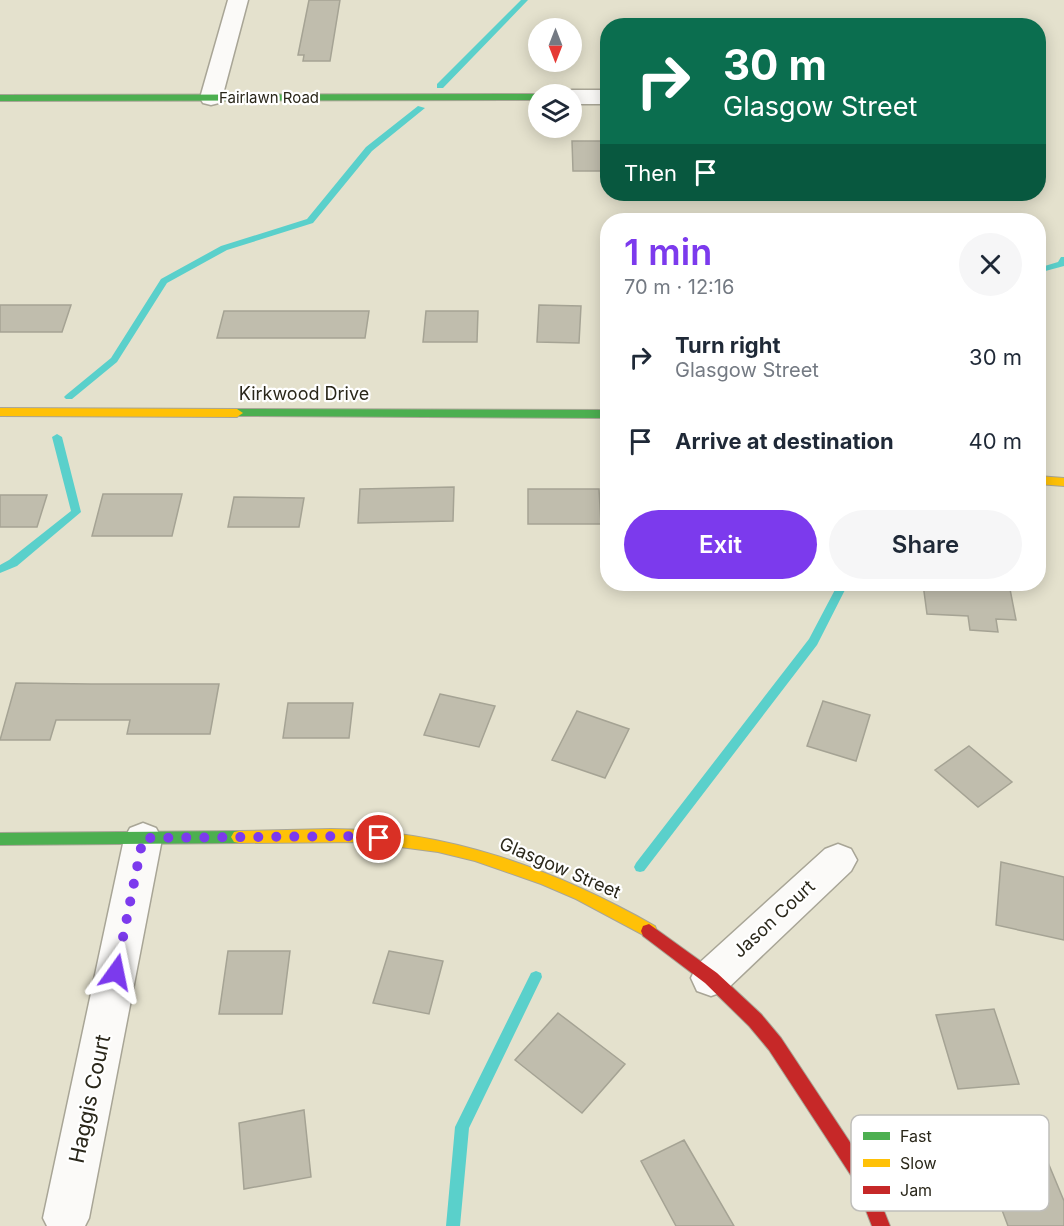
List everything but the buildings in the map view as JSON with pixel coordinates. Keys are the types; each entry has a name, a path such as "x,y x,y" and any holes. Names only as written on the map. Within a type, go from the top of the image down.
{"street":[{"path":"211,98 238,0"},
{"name":"Fairlawn Road","path":"0,98 528,97"},
{"path":"582,97 600,97"},
{"name":"Kirkwood Drive","path":"0,412 600,414"},
{"path":"1046,481 1064,482"},
{"name":"Glasgow Street","path":"0,839 362,836 440,845 483,855 525,870 614,910 656,935 711,978 755,1020 775,1044 851,1159"},
{"name":"Haggis Court","path":"66,1218 143,838"},
{"name":"Jason Court","path":"711,978 838,860"},
{"name":"Glasgow Street","path":"875,1211 881,1226"}],"waterway":[{"path":"440,86 525,0"},
{"path":"69,397 114,360 164,281 224,248 310,221 369,149 421,108"},
{"path":"1046,269 1062,264 1064,259"},
{"path":"0,569 13,563 76,512 57,437"},
{"path":"640,867 813,642 839,591"},
{"path":"453,1226 462,1127 536,977"}],"traffic: fast":[{"path":"0,98 528,97"},
{"path":"237,413 600,414"},
{"path":"0,839 239,837"}],"traffic: slow":[{"path":"0,412 237,413"},
{"path":"1046,481 1064,482"},
{"path":"239,837 362,836 400,839 475,854 582,894 649,931"}],"traffic: jam":[{"path":"649,931 711,978 755,1020 775,1044 851,1159"},
{"path":"875,1211 881,1226"}],"route":[{"path":"116,972 143,838 362,836 379,838"}]}
